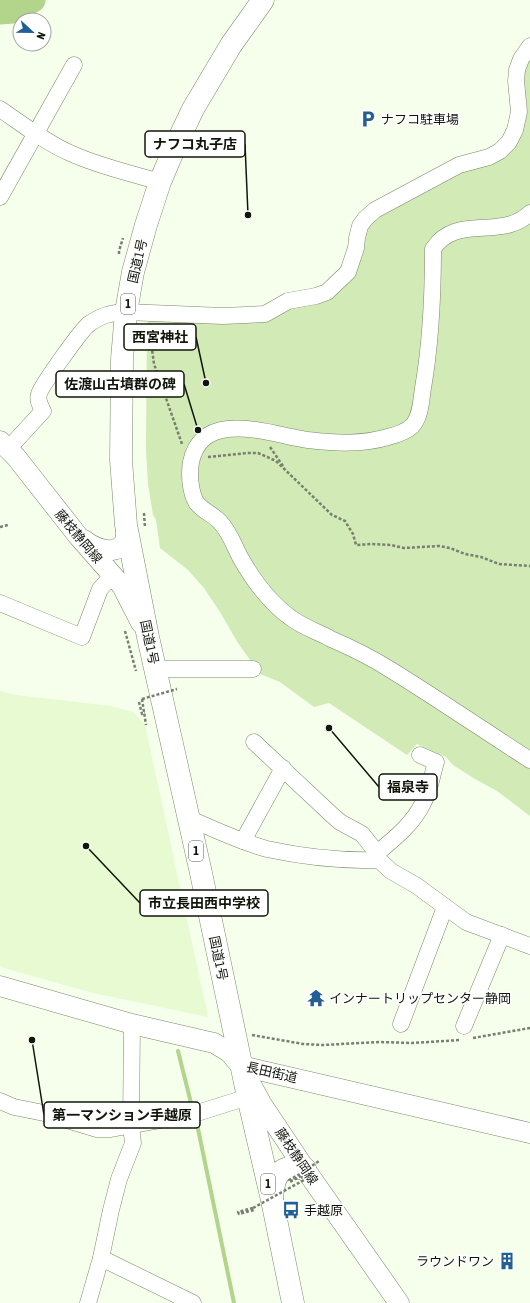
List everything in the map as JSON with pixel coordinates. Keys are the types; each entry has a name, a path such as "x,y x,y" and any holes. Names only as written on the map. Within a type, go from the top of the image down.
{"highway":[{"name":"国道1号","path":"263,0 231,44 193,109 160,182 146,225 137,258 136,313 122,359 121,453 136,524 148,637 147,674 188,818 201,873 248,1097 263,1205 293,1303"},
{"path":"263,1205 275,1179 280,1172 286,1168 293,1167 306,1170"}],"main road":[{"name":"藤枝静岡線","path":"4,445 16,457 78,536 122,586 148,637"},
{"path":"78,536 89,544 104,550 113,550 122,545 125,538 136,524"},
{"name":"長田街道","path":"0,986 132,1024 214,1043 229,1052 241,1066 530,1133"},
{"name":"藤枝静岡線","path":"241,1066 261,1103 399,1303"}],"street":[{"path":"4,445 43,411 38,399 39,392 88,325 111,313 223,316 265,314 288,301 327,292 348,272 356,248 360,226 365,218 375,210 459,165 489,157 500,151 509,142 515,130 519,112 516,81 517,70 521,59 530,46"},
{"path":"0,197 74,66"},
{"path":"0,109 35,133 69,153 160,182"},
{"path":"530,213 517,223 507,226 460,230 444,237 433,249 433,305 428,353 421,404 417,418 409,429 396,435 375,441 350,443 305,440 239,428 226,429 216,432 198,444 192,460 192,492 196,502 202,509 221,522 259,586 279,609 293,620 308,628 376,660 530,760"},
{"path":"0,603 82,637 100,588 113,575"},
{"path":"147,674 253,669"},
{"path":"254,742 340,822 362,834 378,857 391,871 417,886 466,922 530,946"},
{"path":"188,818 243,841 267,849 306,855 357,860 378,857 414,819 424,803 436,762 420,755"},
{"path":"243,841 283,768"},
{"path":"401,1024 445,907"},
{"path":"464,1026 502,935"},
{"path":"88,1303 101,1258 119,1179 134,1143 131,1125 132,1024"},
{"path":"0,1101 14,1107 44,1112 97,1129 131,1125 194,1114 248,1097"},
{"path":"101,1258 193,1303"}],"path":[{"path":"136,313 154,364 192,460 205,457 258,453 276,461 332,515 345,522 353,534 356,545 391,545 404,548 439,546 481,557 499,564 530,566"},
{"path":"162,385 179,384"},
{"path":"258,431 287,472"},
{"path":"136,524 144,511"},
{"path":"0,527 8,526"},
{"path":"124,628 147,674"},
{"path":"146,725 142,699 177,689"},
{"path":"141,692 150,729"},
{"path":"139,702 142,714 144,713"},
{"path":"247,1035 303,1044 323,1045 379,1042 412,1043 461,1040 530,1028"},
{"path":"263,1205 239,1214 238,1212 254,1208 304,1180 306,1170"}],"shaded area":[{"path":"530,55 530,816 497,791 453,765 446,757 417,744 407,755 329,703 314,707 280,682 260,674 238,643 204,588 188,570 160,548 156,520 153,515 148,484 146,449 147,323 152,318 227,319 330,294 360,238 376,213 510,149 521,82"},
{"path":"0,691 16,695 111,706 133,712 145,725 208,1017 93,993 0,967"}],"waterway":[{"path":"0,12 13,11 33,0"},
{"path":"178,1051 193,1111"},
{"path":"193,1120 196,1119 234,1303"}],"place":[{"name":"ナフコ駐車場","path":"368,119"},
{"name":"ナフコ丸子店","path":"248,215"},
{"name":"西宮神社","path":"206,383"},
{"name":"佐渡山古墳群の碑","path":"198,430"},
{"name":"福泉寺","path":"329,728"},
{"name":"市立長田西中学校","path":"86,846"},
{"name":"インナートリップセンター静岡","path":"316,998"},
{"name":"第一マンション手越原","path":"32,1040"},
{"name":"手越原","path":"291,1210"},
{"name":"ラウンドワン","path":"507,1261"}]}
